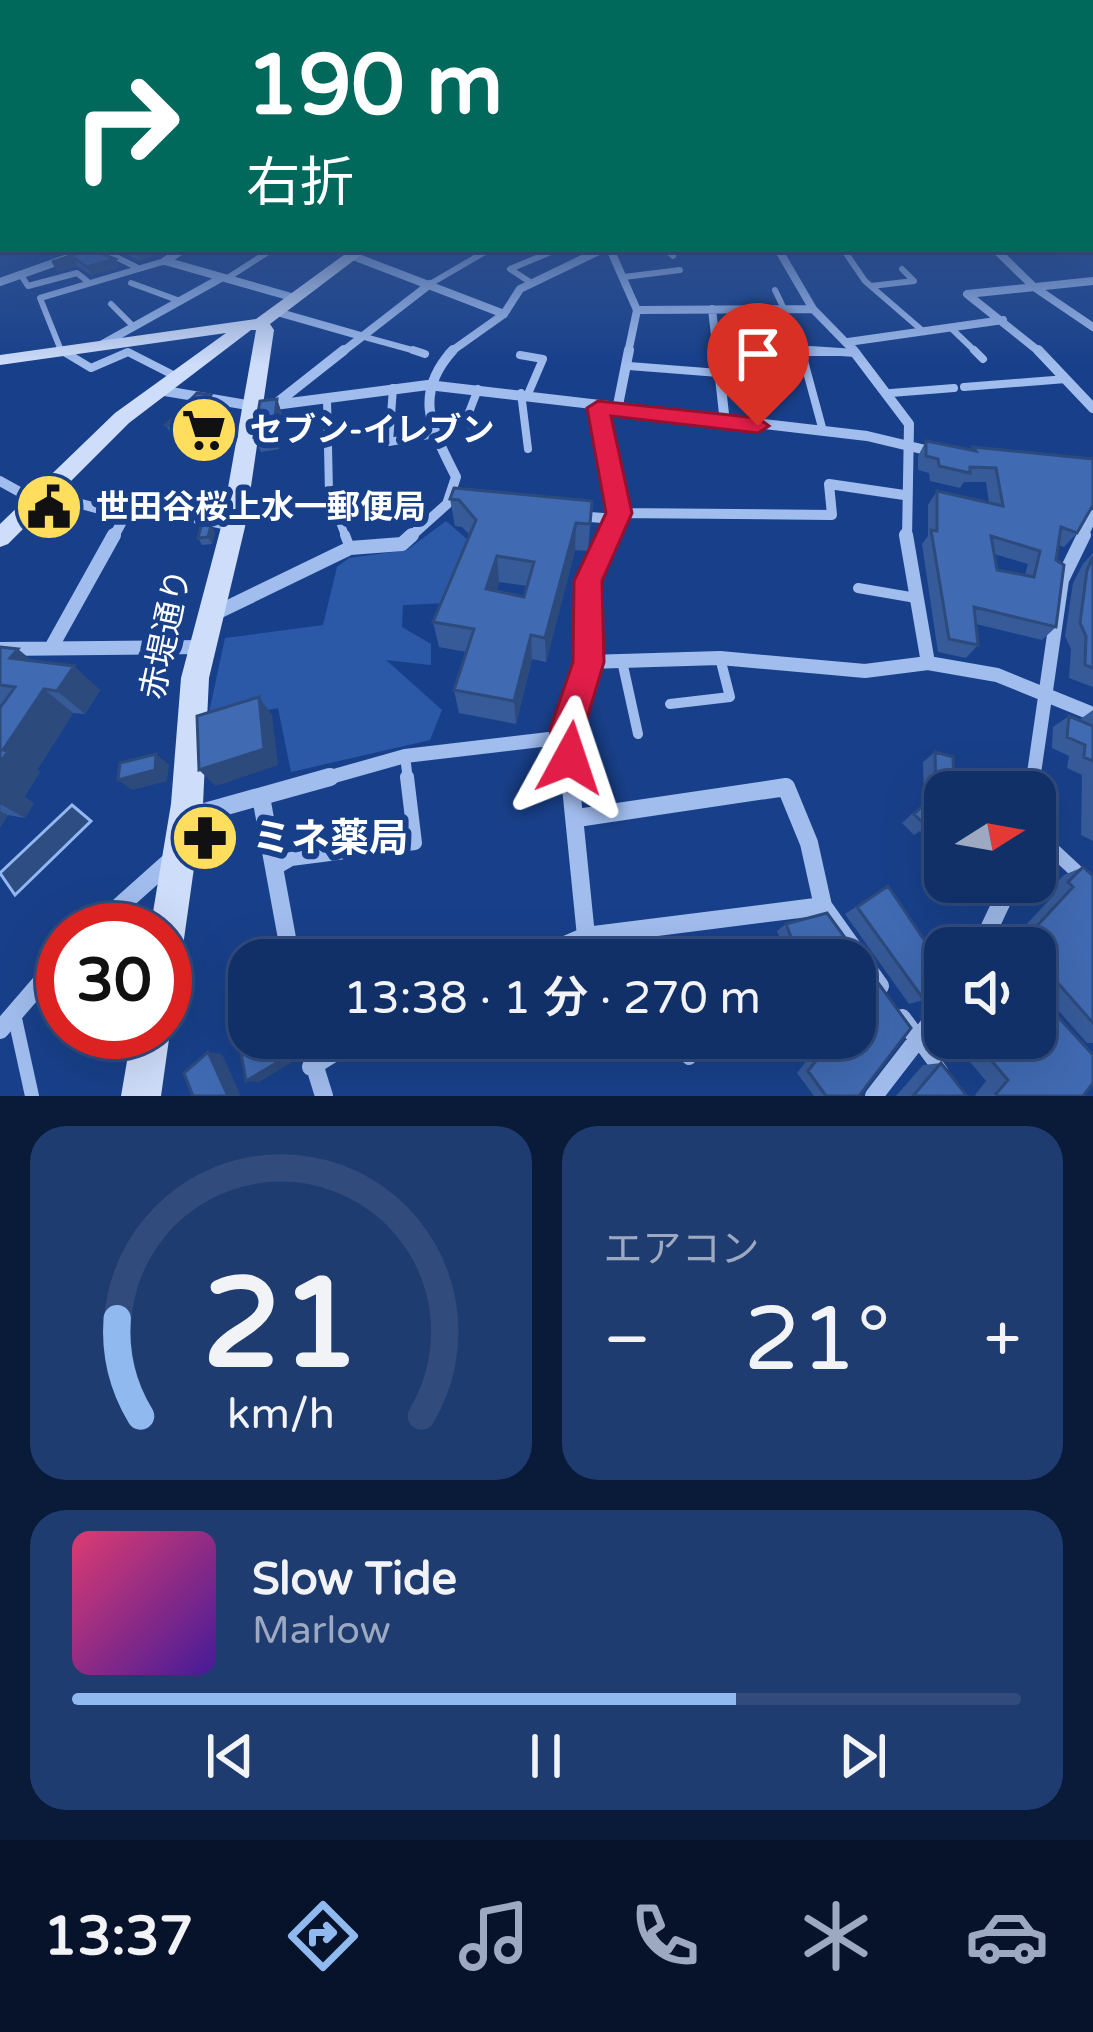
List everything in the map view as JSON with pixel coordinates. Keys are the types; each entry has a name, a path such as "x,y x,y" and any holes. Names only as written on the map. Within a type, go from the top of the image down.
{"street":[{"path":"0,281 56,263"},
{"path":"172,263 295,298"},
{"path":"0,538 166,383 342,263"},
{"path":"382,263 504,314"},
{"path":"212,614 350,548 402,544 447,504 457,477 426,417 428,385 449,352 504,314 530,282 573,263"},
{"path":"615,263 637,310 617,410"},
{"path":"786,263 813,309 891,393 909,424 912,446 904,495 928,663"},
{"path":"1009,263 1034,287 1093,327"},
{"path":"99,346 224,278"},
{"path":"1093,281 967,294 1003,320 1093,408"},
{"path":"262,407 430,284"},
{"path":"712,309 725,423"},
{"path":"637,310 813,309"},
{"path":"0,360 263,320 361,336"},
{"name":"赤堤通り","path":"172,903 186,817 190,711 262,407 263,320"},
{"path":"848,342 1003,320"},
{"path":"166,383 262,407 428,385 478,389 598,408 823,431 958,453"},
{"path":"586,936 566,737 588,662 588,581 618,516 598,408"},
{"path":"0,481 39,497 125,516 51,648"},
{"path":"553,514 832,515 829,484 904,495"},
{"path":"447,504 468,506"},
{"path":"1035,771 1062,580 1087,538 1093,515"},
{"path":"0,649 203,647"},
{"path":"588,662 720,658 865,670 928,663 997,675 1093,714"},
{"path":"186,817 405,756 566,737"},
{"path":"577,818 786,788 809,843 823,906 919,1041"},
{"path":"261,797 287,939"},
{"path":"123,903 181,851"},
{"path":"579,939 823,906"},
{"path":"0,1030 36,988"},
{"path":"874,1096 924,1034"},
{"path":"141,1096 147,1059"},
{"path":"314,1086 339,1059"}],"lane":[{"path":"128,263 136,267"},
{"path":"154,263 40,298 62,350 91,368 128,352 166,383"},
{"path":"224,278 249,263"},
{"path":"430,284 466,263"},
{"path":"524,263 510,269 530,282"},
{"path":"854,263 871,286 924,332"},
{"path":"871,286 914,281 902,268"},
{"path":"624,277 680,270"},
{"path":"21,275 28,286 77,273 86,281"},
{"path":"131,283 179,301"},
{"path":"775,290 784,309"},
{"path":"111,304 134,326"},
{"path":"952,328 983,359"},
{"path":"361,336 425,354"},
{"path":"823,431 801,350 857,353"},
{"path":"520,355 543,359 524,394 528,449"},
{"path":"629,366 719,373"},
{"path":"891,393 1066,379"},
{"path":"393,388 389,442 434,434"},
{"path":"478,389 468,415 471,426 482,427"},
{"path":"327,399 329,493 350,548"},
{"path":"125,516 136,507 233,527"},
{"path":"385,509 427,521"},
{"path":"858,588 916,598"},
{"path":"670,704 730,697 720,658"},
{"path":"622,661 638,734"},
{"path":"274,869 291,859 415,843 405,756"},
{"path":"1056,853 1093,887"},
{"path":"635,930 637,939"},
{"path":"14,1014 32,1096"},
{"path":"919,1041 952,1084"}],"shaded area":[{"path":"446,521 468,540 447,603 403,605 402,627 431,644 431,665 386,660 442,710 430,740 291,772 278,708 207,722 225,638 323,625 337,567 349,558 407,550"},
{"path":"72,805 91,821 15,895 0,873"}],"building":[{"path":"197,393 211,395 200,411 208,411 195,429 166,425"},
{"path":"277,399 273,435 254,437 260,401"},
{"path":"926,441 976,451 973,447 1093,459 1093,505 1077,533 1061,527 1056,560 1064,565 1056,627 974,607 978,645 949,639 931,530 937,531 937,491 1003,506 996,468 970,467 970,473 939,466 938,459 926,456","holes":["991,536 1040,551 1034,577 997,570"]},
{"path":"454,488 592,501 590,524 576,523 545,638 531,635 514,701 454,690 474,629 433,622 476,520 459,500 450,499","holes":["497,556 534,562 524,597 486,589"]},
{"path":"40,492 67,499 66,503 34,497"},
{"path":"202,523 211,525 208,537 198,538"},
{"path":"1093,557 1093,668 1085,665 1086,636 1080,623"},
{"path":"0,647 18,649 10,658 74,666 57,691 44,689 3,750 8,751 0,763 0,708 15,687 0,685"},
{"path":"259,697 264,749 199,770 197,716"},
{"path":"1069,716 1093,726 1093,761 1084,757 1085,745 1067,737"},
{"path":"935,752 953,757 954,771 935,771"},
{"path":"156,754 155,770 118,780 120,763"},
{"path":"924,804 924,824 914,814"},
{"path":"1083,867 1093,876 1093,1023 1056,981 1056,927 1036,927 1073,887 1068,882"},
{"path":"888,886 924,940 924,1000 857,907"},
{"path":"827,913 846,939 792,939 786,924"},
{"path":"876,980 911,1028 859,1096 826,1096 808,1071 817,1059 876,1059"},
{"path":"1056,1015 1093,1055 1093,1083 1083,1096 998,1096 1008,1080 990,1059 1056,1059"},
{"path":"208,1052 228,1096 193,1096 184,1073"},
{"path":"242,1059 283,1059 246,1081"},
{"path":"941,1063 967,1096 913,1096"}],"place":[{"name":"セブン-イレブン","path":"204,430"},
{"name":"世田谷桜上水一郵便局","path":"49,507"},
{"name":"ミネ薬局","path":"205,838"}],"route":[{"path":"570,758 567,729 588,662 588,581 619,513 604,458 598,408 758,426"}]}
